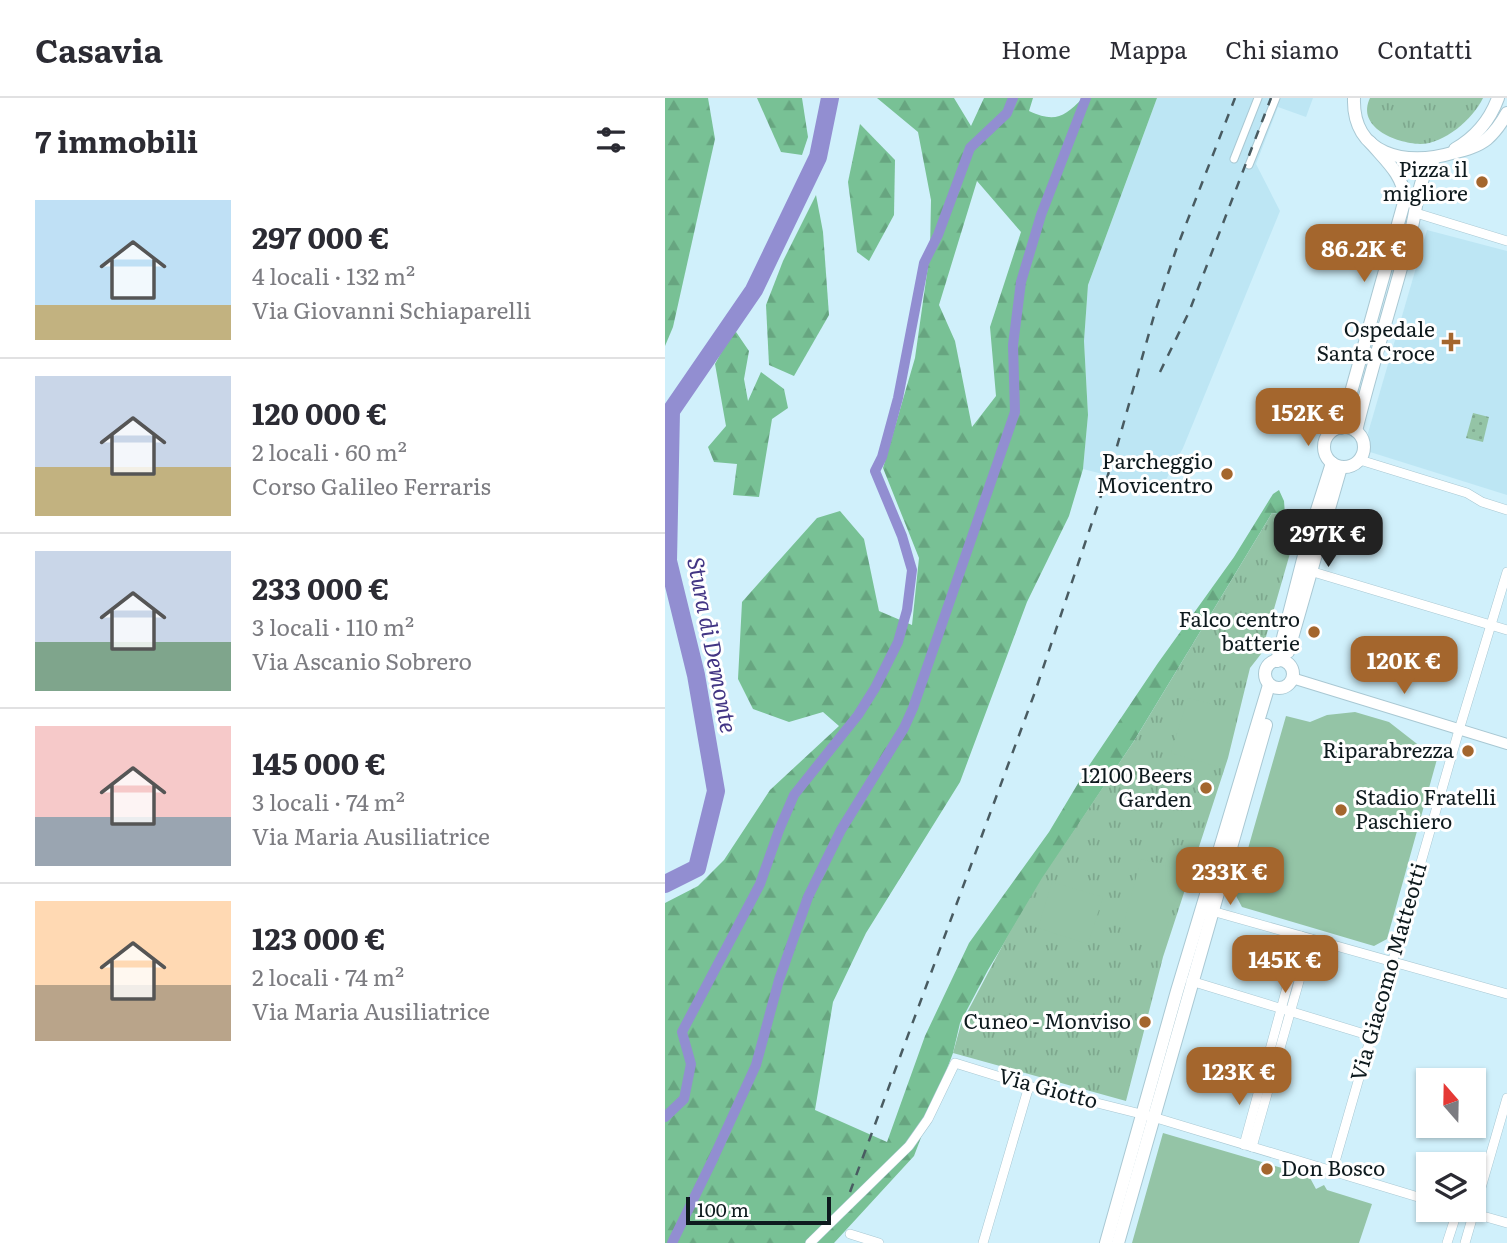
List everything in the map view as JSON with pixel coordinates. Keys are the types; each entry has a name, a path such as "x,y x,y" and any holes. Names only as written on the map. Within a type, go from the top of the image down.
{"main road":[{"path":"1341,428 1405,199 1402,180 1359,130 1354,115 1354,98"},
{"path":"1356,431 1341,428 1332,432 1326,441 1325,450 1336,465 1351,466 1360,460 1364,445 1356,431 1427,166 1438,157 1459,148 1480,129 1498,98"},
{"path":"1370,142 1389,154 1405,159 1438,157 1475,147 1488,138 1507,113"},
{"path":"1281,662 1310,571 1336,465"},
{"path":"1281,662 1310,532 1336,465"},
{"path":"1281,662 1292,671 1292,678 1286,686 1273,686 1265,677 1266,668 1281,662"},
{"path":"1106,1243 1212,911 1273,686"},
{"path":"1118,1243 1147,1116 1273,686"}],"street":[{"path":"1234,159 1258,98"},
{"path":"1249,165 1276,98"},
{"path":"1416,213 1507,241"},
{"path":"1360,460 1467,493 1482,502 1507,510"},
{"path":"1310,571 1507,630"},
{"name":"Via Giacomo Matteotti","path":"1332,1171 1507,572"},
{"path":"1292,678 1507,744"},
{"path":"1212,911 1392,960 1507,995"},
{"path":"1248,1146 1306,937"},
{"path":"1191,981 1371,1036"},
{"name":"Via Giotto","path":"810,1243 909,1146 928,1119 955,1063 1029,1086 1147,1116 1416,1196"},
{"path":"983,1243 1029,1086"},
{"path":"1486,1172 1507,1098"},
{"path":"1486,1217 1507,1223"},
{"path":"1447,1243 1454,1222"},
{"path":"1465,1243 1472,1222"},
{"path":"850,1234 879,1243"}],"shaded area":[{"path":"1157,98 1313,98 1306,117 1278,107 1256,164 1280,211 1183,448 1161,489 1083,469 1088,415 1084,341 1088,285"},
{"name":"Ospedale Santa Croce","path":"1427,230 1507,251 1507,495 1370,452 1368,433"}],"green space":[{"path":"665,98 708,98 715,139 673,327 665,346"},
{"path":"757,98 802,98 808,137 802,155 781,152"},
{"path":"877,98 954,98 971,126 984,98 1033,98 1029,111 1053,117 1064,114 1083,98 1157,98 1088,285 1084,341 1088,415 1083,469 1069,516 1027,602 960,782 866,933 833,1002 815,1110 887,1142 925,1036 969,943 1049,832 1086,770 1234,557 1273,494 1279,490 1284,501 1285,515 1272,513 1134,741 1043,878 988,970 960,1023 953,1053 914,1156 834,1243 665,1243 665,903 698,886 724,860 770,790 839,726 823,712 789,722 753,709 738,679 742,602 817,518 840,511 864,539 879,611 912,625 919,558 883,468 915,358 930,252 931,200 918,132","holes":["977,181 1021,232 990,327 996,396 972,427 955,341 939,305"]},
{"path":"1370,98 1483,98 1457,129 1439,140 1420,144 1380,132 1368,117"},
{"path":"860,124 895,160 894,215 869,261 857,252 848,182"},
{"path":"816,195 823,232 829,315 794,376 769,365 766,305 783,261"},
{"path":"734,329 749,351 744,379 748,401 761,372 784,389 788,408 772,419 759,497 733,495 737,464 714,462 708,447 726,426 715,364"},
{"path":"1473,413 1489,417 1483,442 1466,438"},
{"path":"1272,513 1288,517 1295,536 1261,654 1250,668 1228,758 1163,957 1126,1101 953,1053 961,1024 1007,937 1042,878 1134,741"},
{"path":"1188,698 1238,711 1222,768 1171,753"},
{"name":"Stadio Fratelli Paschiero","path":"1355,712 1389,722 1421,747 1439,752 1387,939 1374,946 1242,907 1235,894 1286,716 1310,722 1327,715"},
{"path":"1141,859 1185,871 1160,948 1120,938"},
{"path":"1052,882 1103,897 1088,944 1038,928"},
{"path":"1163,1133 1309,1176 1316,1189 1324,1185 1327,1190 1372,1204 1359,1243 1132,1243"}],"waterway":[{"name":"Stura di Demonte","path":"665,884 697,868 716,791 696,675 668,561 671,411 754,290 818,157 830,98"},
{"path":"665,1117 684,1099 691,1064 682,1032 760,884 794,795 858,715 898,642 907,610 912,570 902,536 875,471 882,457 898,398 924,263 938,235 970,148 1007,113 1013,98"},
{"path":"672,1243 756,1065 779,980 808,897 841,830 904,728 913,708 1015,412 1013,345 1021,282 1041,215 1086,98"}],"railway":[{"path":"850,1192 1035,692 1114,457 1155,312 1235,98"},
{"path":"1160,372 1189,312 1271,98"}],"place":[{"name":"Pizza il migliore","path":"1482,182"},
{"name":"Ospedale Santa Croce","path":"1451,342"},
{"name":"Parcheggio Movicentro","path":"1227,474"},
{"name":"Falco centro batterie","path":"1314,632"},
{"name":"Riparabrezza","path":"1468,751"},
{"name":"12100 Beers Garden","path":"1206,788"},
{"name":"Stadio Fratelli Paschiero","path":"1341,810"},
{"name":"Cuneo - Monviso","path":"1145,1022"},
{"name":"Don Bosco","path":"1267,1169"}]}
